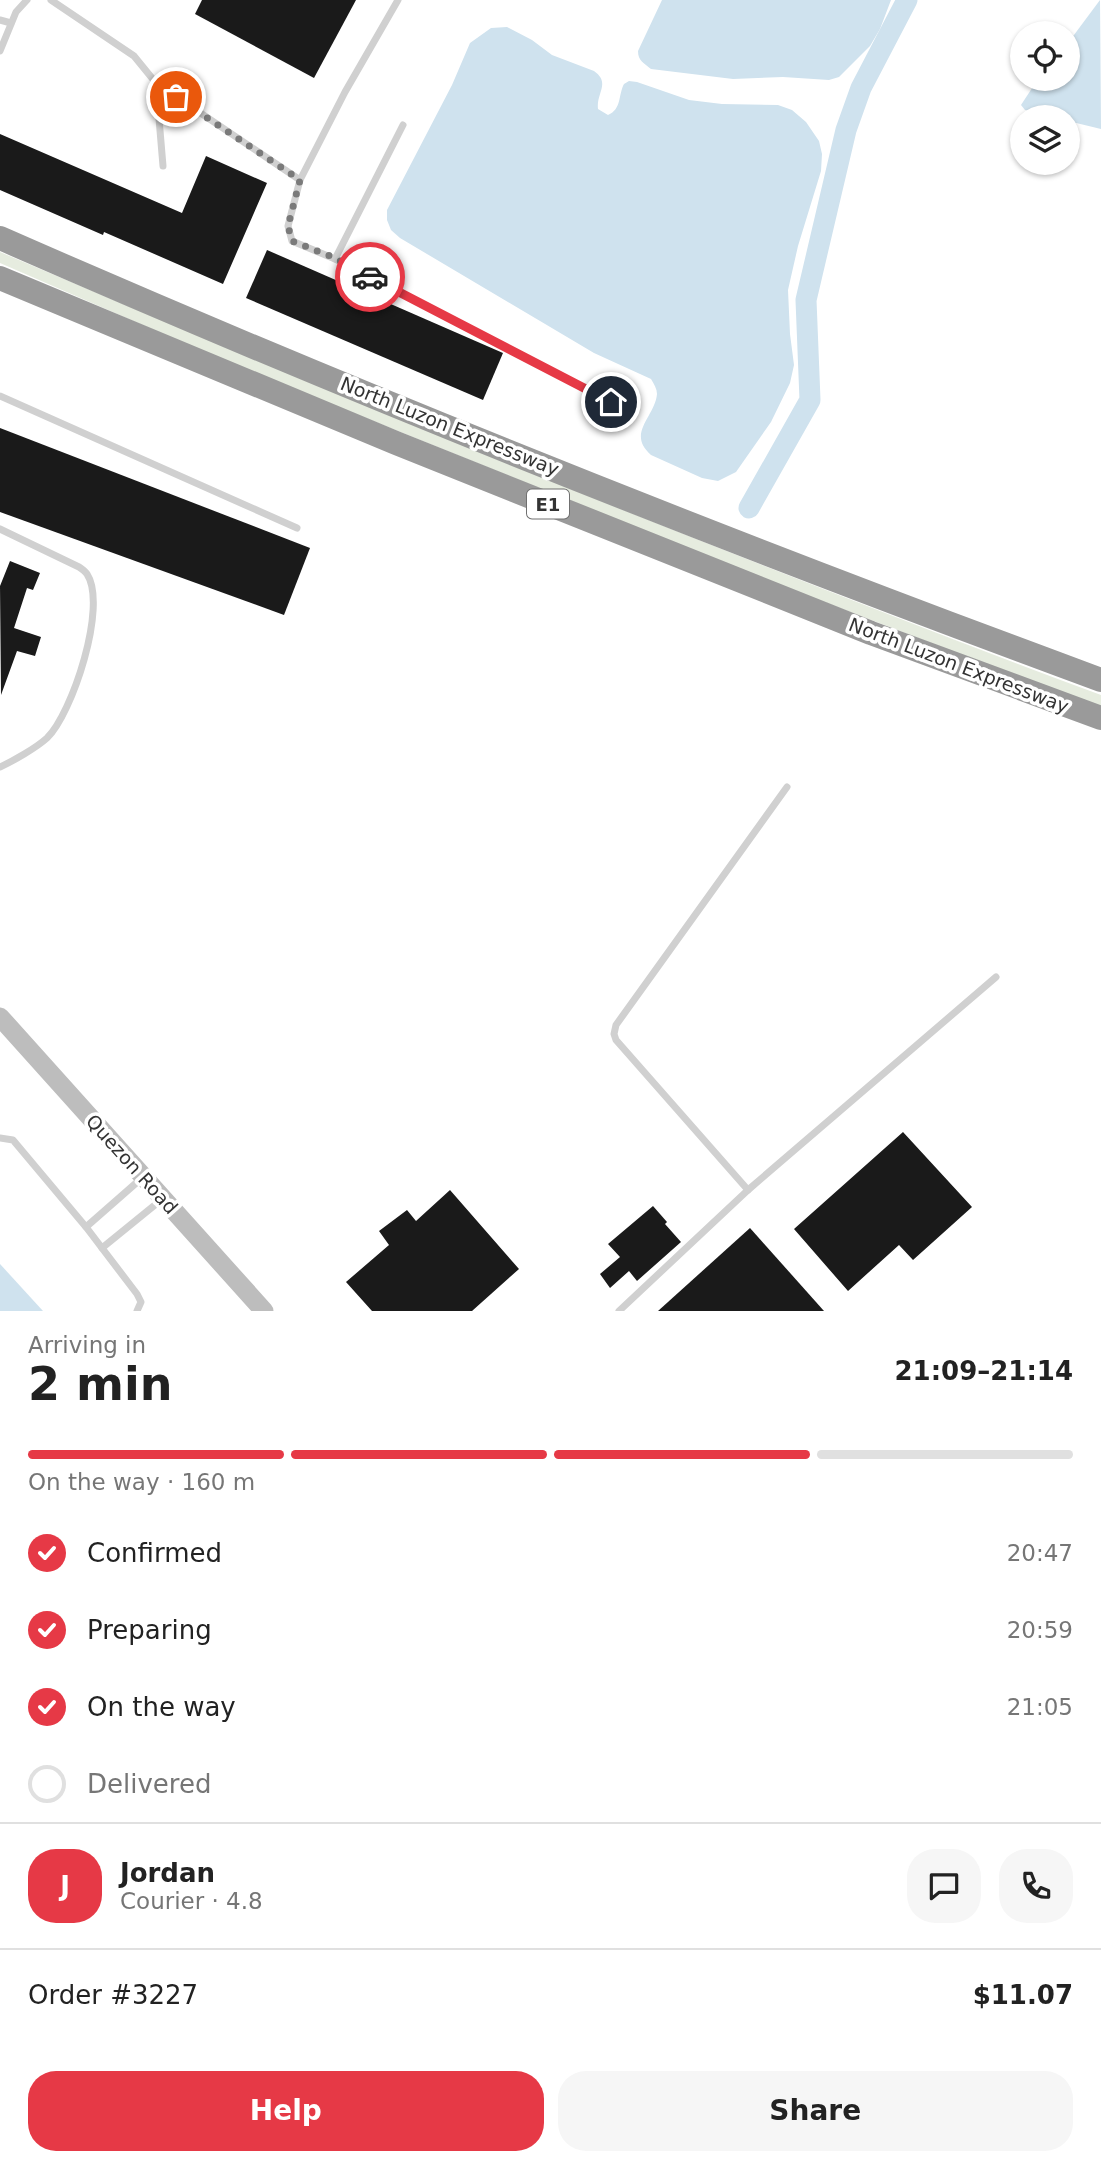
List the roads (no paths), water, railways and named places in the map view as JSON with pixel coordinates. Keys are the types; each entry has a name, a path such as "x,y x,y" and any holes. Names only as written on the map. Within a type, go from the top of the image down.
{"highway":[{"path":"0,229 25,240 58,263"},
{"name":"North Luzon Expressway","path":"0,238 420,415 884,600 1101,680"},
{"name":"North Luzon Expressway","path":"0,278 421,453 872,633 1101,719"}],"main road":[{"name":"Quezon Road","path":"0,1017 264,1311"}],"lane":[{"path":"0,51 16,12 27,0"},
{"path":"51,0 134,56 156,83 300,180"},
{"path":"398,0 345,92 300,180 288,226 292,241 335,258 611,402"},
{"path":"0,20 11,23"},
{"path":"156,83 163,166"},
{"path":"335,258 403,125"},
{"path":"0,396 297,528"},
{"path":"0,530 79,567 88,575 92,593 92,635 70,702 47,738 0,767"},
{"path":"748,1190 616,1040 614,1034 615,1025 787,787"},
{"path":"619,1311 748,1190 996,977"},
{"path":"0,1138 13,1140 86,1227 137,1294 141,1302 137,1311"},
{"path":"86,1227 144,1177"},
{"path":"102,1248 163,1198"}],"water":[{"path":"662,0 891,0 870,46 839,77 829,80 783,77 733,79 651,69 640,60 638,51"},
{"path":"1100,0 1101,129 1080,124 1080,105 1021,105 1030,91 1080,91 1080,27"},
{"path":"507,27 532,40 552,55 599,75 602,84 598,109 608,115 616,109 622,88 629,81 689,100 722,104 778,105 792,110 806,122 819,141 822,154 821,171 798,246 788,290 794,365 790,383 771,422 736,472 718,481 702,478 651,455 644,447 641,432 657,394 651,379 594,353 400,238 391,230 387,210 452,85 470,43 491,28"},
{"path":"0,1264 43,1311 0,1311"}],"waterway":[{"path":"749,508 810,400 806,300 846,130 861,88 907,0"}]}
